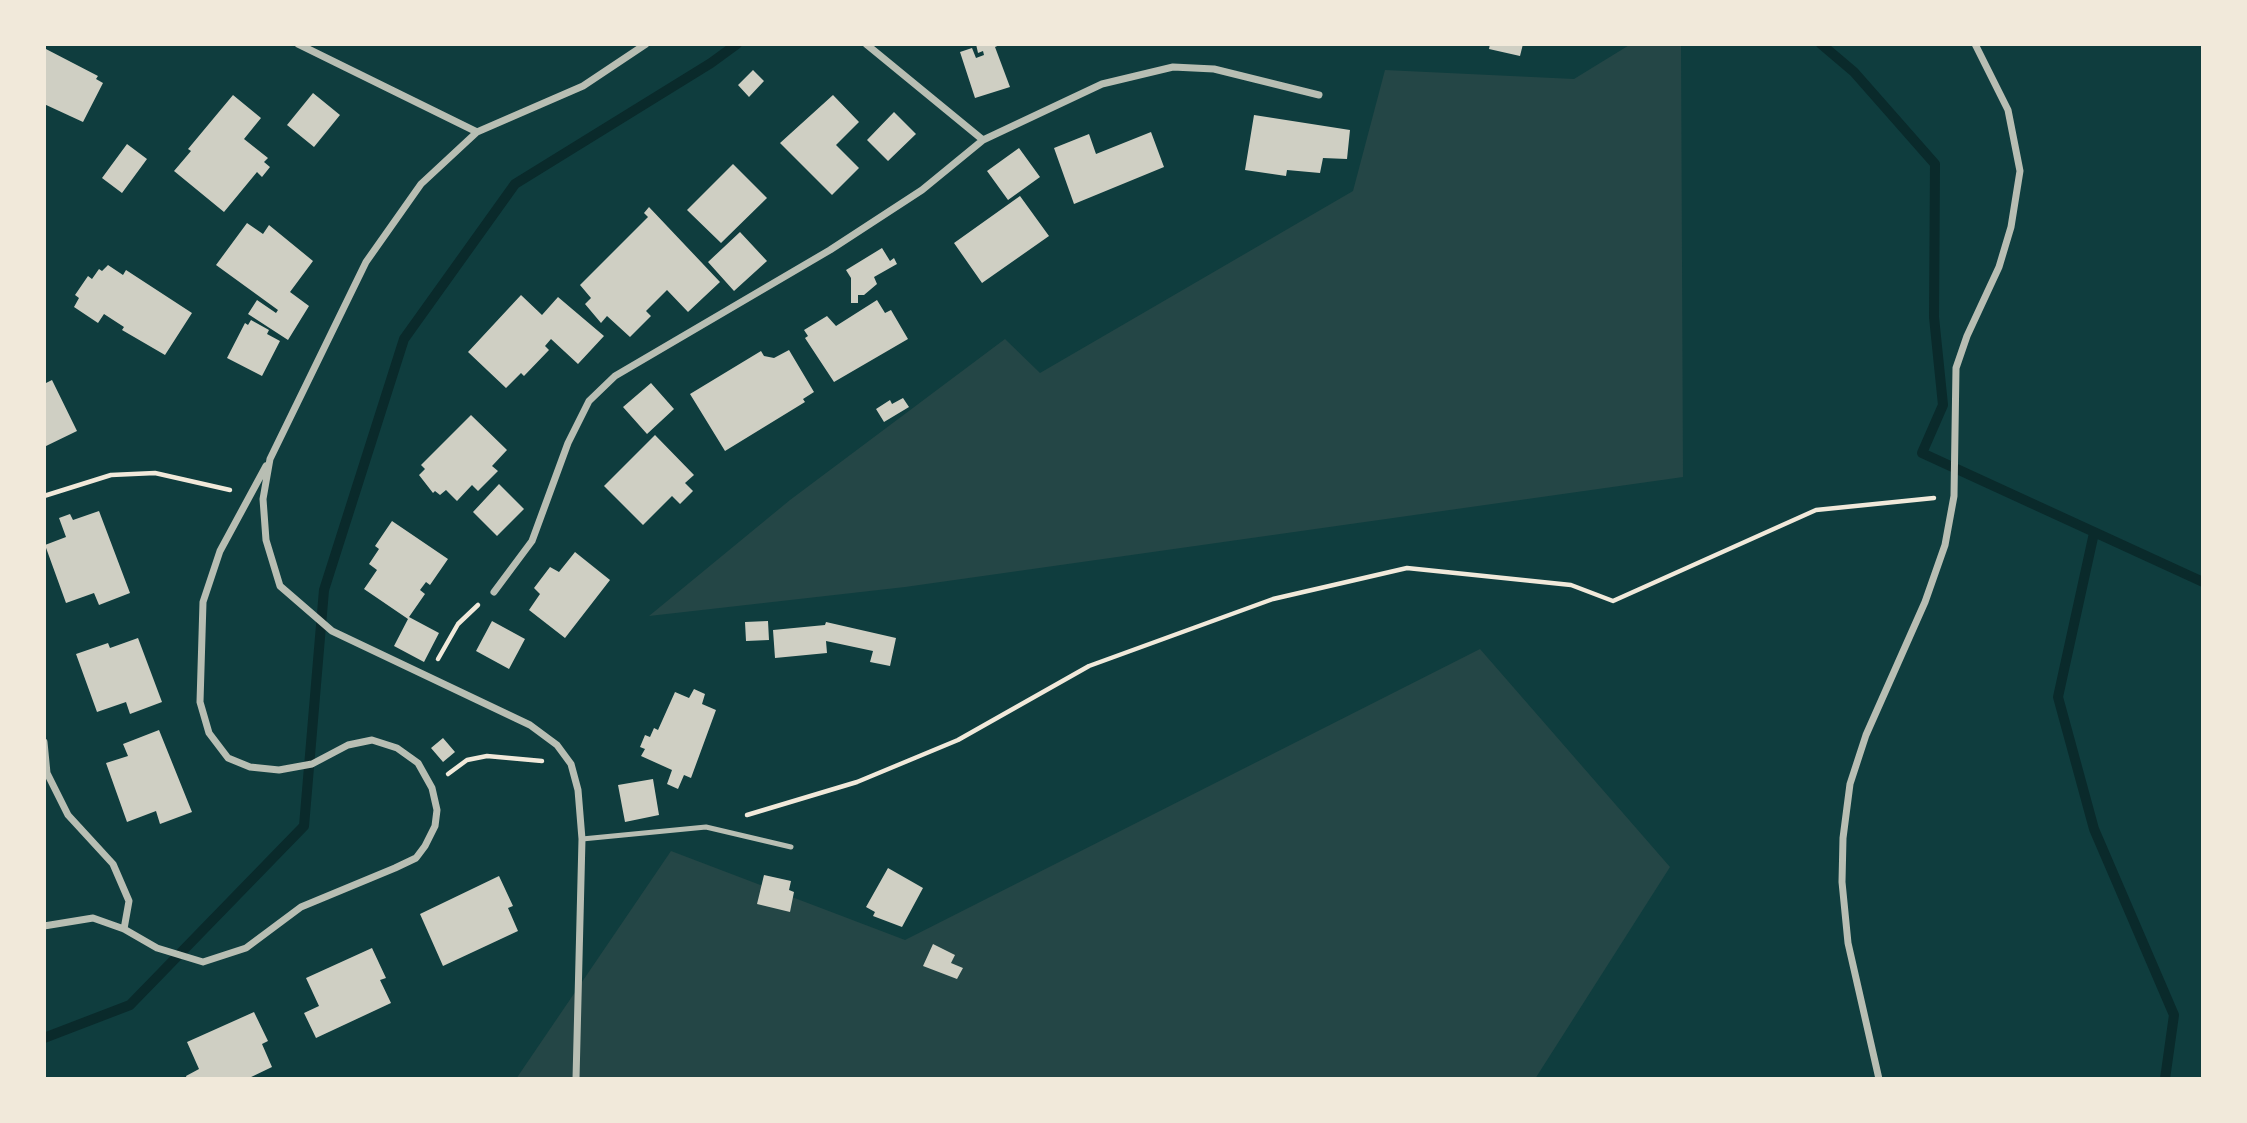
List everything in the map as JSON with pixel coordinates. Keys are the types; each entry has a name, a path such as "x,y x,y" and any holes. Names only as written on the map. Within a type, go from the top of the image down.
{"street":[{"path":"298,44 477,132"},
{"path":"44,926 93,918 124,929 157,948 203,962 246,948 301,907 416,858 435,826 437,810 432,788 418,763 397,748 372,740 348,745 312,764 279,770 250,767 228,758 209,733 200,702 203,602 220,551 270,459 366,262 421,184 477,132 583,86 646,44"},
{"path":"866,44 983,139"},
{"path":"1880,1079 1849,943 1842,883 1843,838 1850,784 1866,735 1925,602 1945,545 1954,496 1953,404 1956,368 1967,336 1999,267 2011,227 2020,171 2008,110 1975,44"},
{"path":"494,592 532,541 568,443 589,401 615,376 830,250 922,190 983,139 1102,84 1173,67 1214,69 1319,95"},
{"path":"270,459 263,499 266,540 280,586 332,631 428,679 530,725 557,745 571,764 578,790 582,839 576,1079"},
{"path":"44,741 47,774 68,815 113,864 129,901 124,929"}],"lane":[{"path":"582,839 706,827 791,847"}],"path":[{"path":"44,496 111,475 155,473 250,494"},
{"path":"744,816 857,782 958,740 1088,666 1272,599 1407,568 1571,585 1612,601 1816,510 1954,496"},
{"path":"428,679 458,624 494,592"},
{"path":"432,788 467,760 487,756 571,764"}],"shaded area":[{"path":"1631,44 1681,44 1683,477 905,587 649,616 790,500 1005,339 1040,373 1353,191 1385,70 1574,79"},
{"path":"1480,649 1670,867 1535,1079 516,1079 671,851 905,940"}],"building":[{"path":"976,44 1002,44 995,47 1010,87 975,98 960,52 972,48 976,58 984,55 983,51 978,53"},
{"path":"1490,44 1523,44 1520,56 1489,49"},
{"path":"44,48 98,76 96,79 103,83 83,122 44,104"},
{"path":"753,70 764,81 749,97 738,85"},
{"path":"313,93 340,115 314,147 287,125"},
{"path":"233,95 261,118 244,139 268,158 264,162 270,167 262,177 257,172 224,212 174,171 191,151 188,149"},
{"path":"833,95 859,122 836,145 859,168 832,195 780,143"},
{"path":"894,112 916,134 888,161 867,140"},
{"path":"1254,115 1350,130 1347,159 1323,158 1320,173 1287,170 1286,176 1245,170"},
{"path":"1151,132 1164,167 1074,204 1054,148 1089,134 1096,154"},
{"path":"127,144 147,159 122,193 102,178"},
{"path":"1019,148 1040,177 1008,200 987,171"},
{"path":"733,164 767,198 721,243 687,210"},
{"path":"1020,196 1049,236 982,283 954,243"},
{"path":"649,207 720,282 688,312 667,290 646,311 651,316 630,337 607,316 601,323 585,304 591,298 580,285 648,217 644,213"},
{"path":"247,223 263,234 269,225 313,261 290,292 309,306 288,340 248,314 257,300 276,313 278,310 216,265"},
{"path":"740,232 767,261 734,291 708,262"},
{"path":"882,248 890,261 894,258 897,264 874,277 877,284 864,295 858,295 858,303 851,303 851,278 846,270"},
{"path":"108,265 123,275 126,270 192,313 165,355 122,330 124,327 104,314 98,323 74,307 79,298 75,295 88,276 92,279 99,269 102,271"},
{"path":"521,295 542,315 558,297 604,336 578,364 551,339 545,346 549,350 524,376 521,373 506,388 468,352"},
{"path":"877,300 885,313 891,310 908,339 834,382 805,338 808,336 804,330 827,316 836,326"},
{"path":"251,320 269,330 267,334 280,341 262,376 227,358 245,323 248,325"},
{"path":"789,350 814,392 803,399 805,402 725,451 690,394 761,351 764,356 774,358"},
{"path":"52,380 77,431 44,447 44,384"},
{"path":"651,383 674,409 647,434 623,407"},
{"path":"903,398 909,407 884,422 876,409 890,400 892,404"},
{"path":"471,415 507,450 492,466 498,471 478,491 472,485 457,501 446,490 440,495 435,491 433,493 419,475 425,469 421,465"},
{"path":"655,435 694,475 685,483 693,491 680,504 672,496 643,525 604,486"},
{"path":"499,484 524,509 497,536 473,512"},
{"path":"99,511 130,593 99,605 94,593 66,603 45,545 66,537 59,518 70,514 73,520"},
{"path":"392,521 448,559 430,585 426,582 420,590 425,594 409,617 439,633 424,662 394,646 408,619 364,589 377,570 369,564 379,549 375,546"},
{"path":"575,552 610,580 565,638 529,610 540,594 534,588 550,567 559,572"},
{"path":"492,621 525,639 509,669 476,651"},
{"path":"768,621 769,640 746,641 745,622"},
{"path":"826,622 896,638 890,666 870,662 873,651 826,641 827,653 775,658 773,630 825,625"},
{"path":"138,638 162,702 130,714 126,702 97,712 76,654 108,643 110,648"},
{"path":"694,689 705,694 702,704 716,710 691,778 684,775 678,789 667,784 672,770 641,756 645,749 640,747 645,735 650,737 654,728 658,730 675,692 689,698"},
{"path":"159,730 192,812 160,824 156,811 127,822 106,763 128,756 123,744"},
{"path":"443,738 455,752 443,762 431,748"},
{"path":"653,779 659,815 625,822 618,785"},
{"path":"888,868 923,888 902,927 873,916 875,912 866,907"},
{"path":"764,875 791,881 789,890 794,892 790,912 757,904"},
{"path":"499,876 513,906 508,908 518,931 443,966 420,914"},
{"path":"933,944 955,955 951,963 963,968 957,979 923,966"},
{"path":"372,948 386,978 380,980 391,1003 316,1038 304,1013 319,1006 306,978"},
{"path":"254,1012 268,1041 262,1044 272,1067 247,1079 187,1079 186,1076 199,1069 187,1042"}],"waterway":[{"path":"44,1038 130,1005 304,826 324,590 404,339 515,184 711,63 737,44"},
{"path":"1821,44 1854,72 1935,164 1934,317 1943,405 1922,453 2203,582"},
{"path":"2094,533 2058,697 2094,829 2174,1015 2165,1079"}]}
